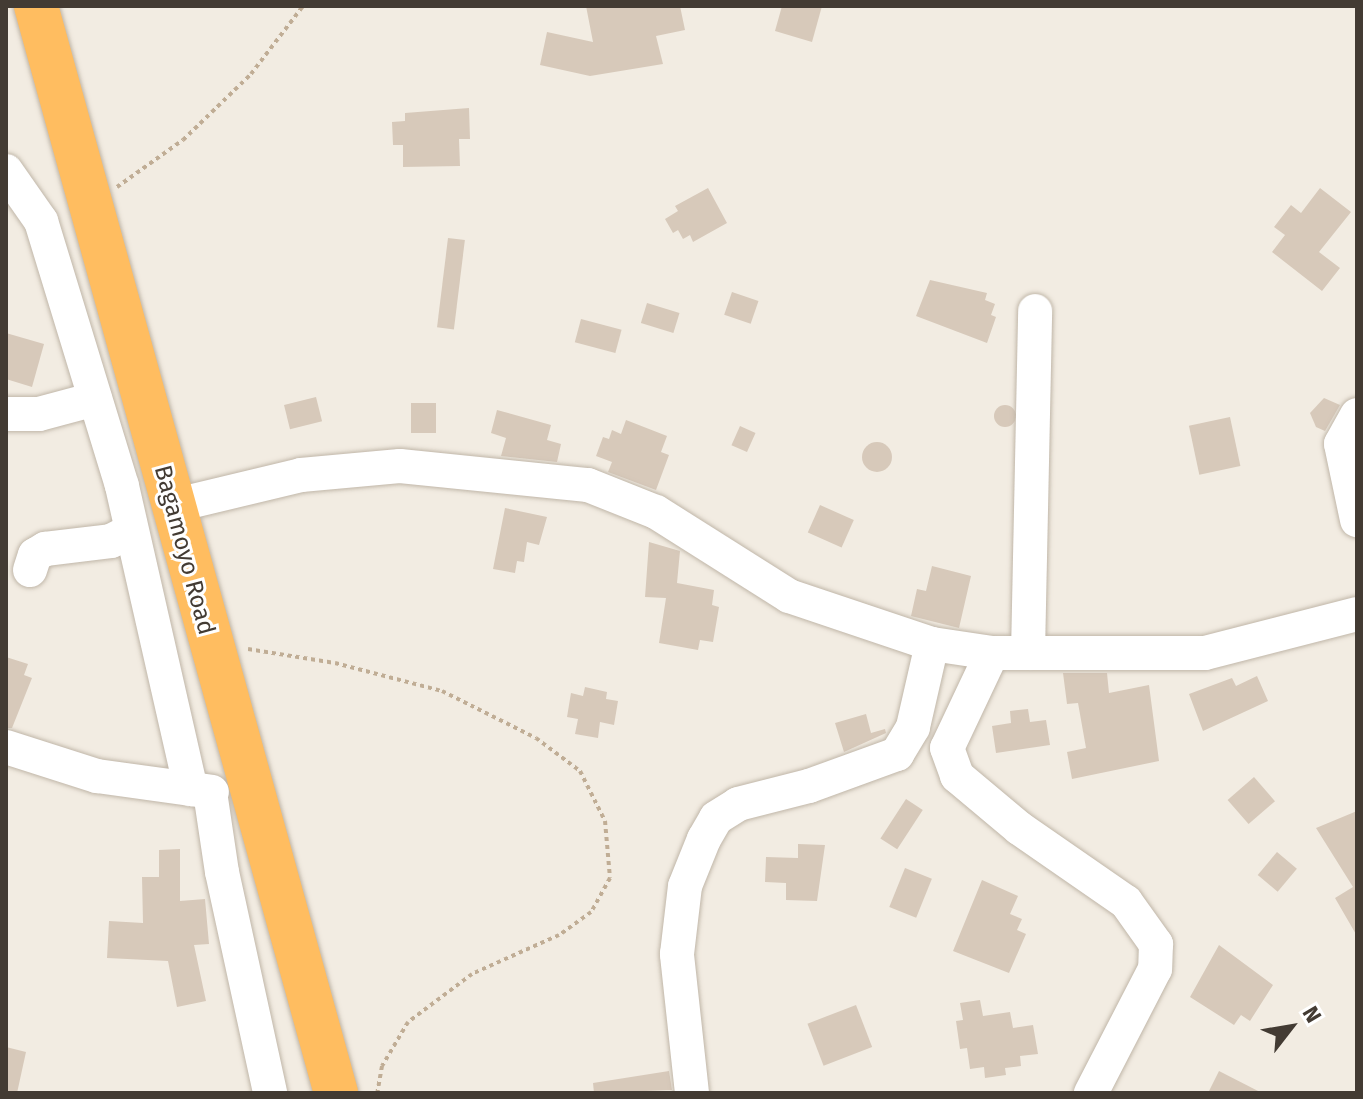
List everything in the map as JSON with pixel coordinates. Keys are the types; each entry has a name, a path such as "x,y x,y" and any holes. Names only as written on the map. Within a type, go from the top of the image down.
{"highway":[{"name":"Bagamoyo Road","path":"36,6 210,644 218,793 336,1093"}],"street":[{"path":"6,171 41,221 131,531 218,793 222,872 270,1093"},
{"path":"1028,653 1035,311"},
{"path":"6,414 39,414 95,399"},
{"path":"1357,415 1341,444 1357,520"},
{"path":"172,506 301,475 400,466 588,485 656,512 789,596 932,644 992,653 1205,653 1357,614"},
{"path":"30,570 35,555 45,549 111,541 131,531"},
{"path":"692,1093 677,954 685,886 704,839 716,818 738,804 809,786 897,754 913,727 932,644"},
{"path":"992,653 947,748 957,776 1019,828 1126,902 1156,944 1155,969 1091,1093"},
{"path":"6,747 97,776 218,793"}],"path":[{"path":"89,207 183,140 251,74 303,6"},
{"path":"210,644 335,663 442,691 536,738 580,771 605,821 610,878 591,912 559,935 472,974 408,1022 382,1066 377,1093"}],"building":[{"path":"586,6 680,6 685,30 656,36 663,64 590,76 540,65 547,32 593,42"},
{"path":"782,6 822,6 812,42 775,31"},
{"path":"469,108 470,139 459,139 460,166 403,167 403,145 393,145 392,122 405,121 405,113"},
{"path":"708,188 727,223 693,242 690,235 683,239 678,230 673,233 665,219 678,211 675,206"},
{"path":"1320,188 1351,212 1319,252 1340,268 1322,291 1272,252 1285,235 1274,227 1291,205 1301,213"},
{"path":"448,238 465,240 454,329 437,327"},
{"path":"930,280 987,293 985,300 995,304 991,315 996,317 987,343 916,316"},
{"path":"732,292 758,301 751,324 724,315"},
{"path":"647,303 680,313 673,333 641,323"},
{"path":"581,319 622,330 615,353 575,342"},
{"path":"6,333 44,344 32,387 6,379"},
{"path":"316,397 322,421 290,429 284,405"},
{"path":"1324,398 1340,405 1325,431 1316,427 1310,413"},
{"path":"411,403 436,403 436,433 411,433"},
{"path":"1005,405 1013,408 1016,416 1013,424 1005,427 997,424 994,416 997,408"},
{"path":"497,410 551,425 547,440 561,444 557,462 501,456 506,438 491,433"},
{"path":"1230,417 1240,466 1199,475 1189,426"},
{"path":"626,420 667,436 661,452 669,455 656,490 608,472 612,462 596,456 603,437 609,439 612,430 621,434"},
{"path":"740,426 756,433 747,452 731,445"},
{"path":"877,442 888,446 892,457 888,468 877,472 866,468 862,457 866,446"},
{"path":"820,505 854,520 842,547 808,532"},
{"path":"505,508 547,517 539,545 527,542 524,562 517,561 515,573 493,569"},
{"path":"649,542 680,551 677,583 714,590 712,605 719,607 713,642 700,640 698,650 659,643 666,598 645,597"},
{"path":"932,566 971,576 959,628 911,616 917,589 926,591"},
{"path":"6,657 28,664 24,675 32,678 12,728 6,728"},
{"path":"1063,673 1107,673 1109,693 1149,685 1159,761 1072,779 1067,752 1086,748 1078,703 1067,704"},
{"path":"1257,676 1268,701 1203,731 1189,694 1232,678 1236,686"},
{"path":"585,687 607,692 606,699 618,701 614,725 600,722 598,738 575,734 578,719 567,717 571,693 583,696"},
{"path":"1028,709 1030,722 1046,720 1050,745 996,753 992,726 1011,723 1010,711"},
{"path":"866,714 871,733 885,729 886,733 844,752 835,723"},
{"path":"1254,777 1275,801 1249,824 1228,800"},
{"path":"906,799 923,810 897,849 880,838"},
{"path":"1357,811 1357,936 1335,898 1353,887 1316,828"},
{"path":"798,844 825,845 817,901 786,900 786,883 765,882 766,857 798,858"},
{"path":"180,849 180,901 205,899 209,944 194,945 206,1001 177,1007 168,961 107,958 109,921 143,923 142,877 159,877 159,850"},
{"path":"1277,852 1297,869 1278,892 1258,875"},
{"path":"905,868 932,879 916,918 889,907"},
{"path":"982,880 1018,896 1010,914 1022,919 1017,930 1026,934 1009,973 953,951"},
{"path":"1219,945 1273,985 1250,1021 1241,1015 1234,1025 1190,997"},
{"path":"980,1000 983,1016 1010,1012 1013,1028 1033,1025 1038,1054 1020,1056 1021,1066 1005,1068 1006,1075 985,1078 984,1067 970,1069 967,1048 960,1049 956,1021 963,1020 960,1003"},
{"path":"856,1005 872,1047 824,1066 807,1024"},
{"path":"6,1047 26,1052 17,1093 6,1093"},
{"path":"669,1071 672,1090 594,1093 593,1083"},
{"path":"1219,1071 1262,1093 1208,1093"}]}
